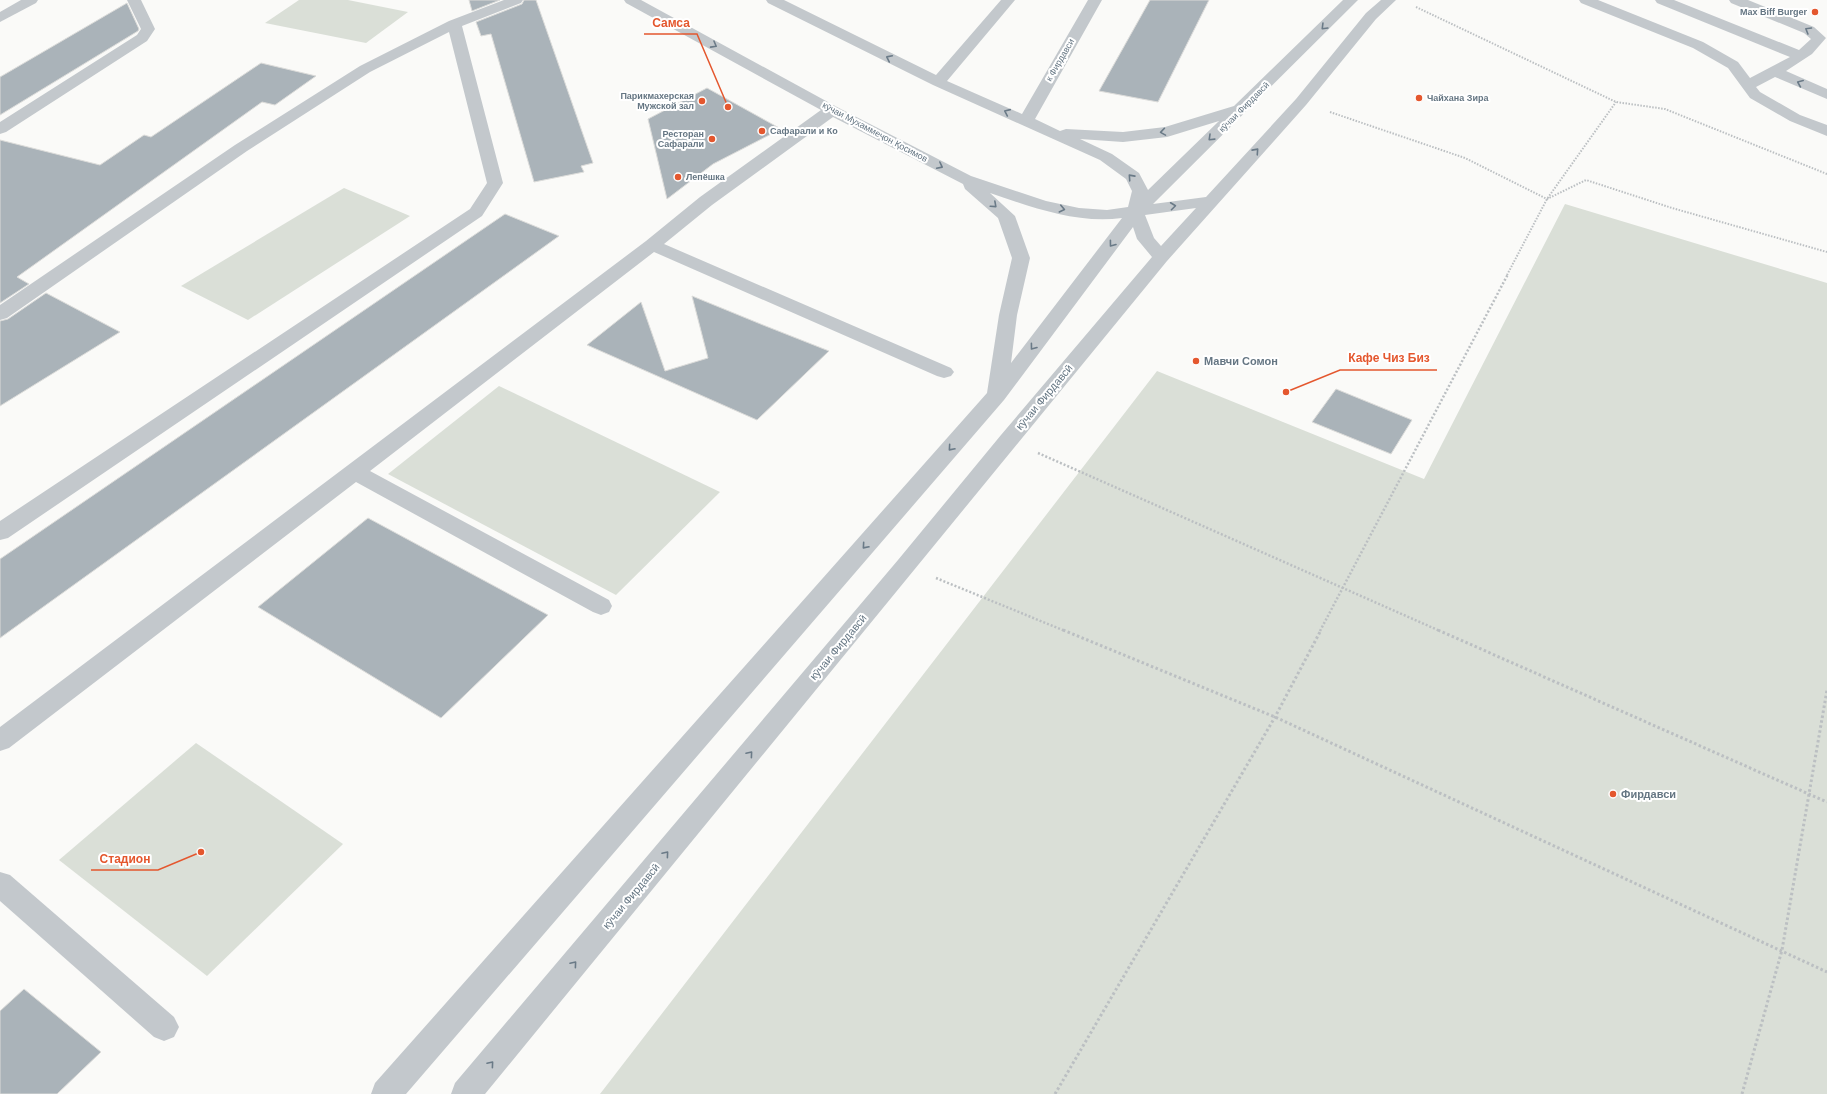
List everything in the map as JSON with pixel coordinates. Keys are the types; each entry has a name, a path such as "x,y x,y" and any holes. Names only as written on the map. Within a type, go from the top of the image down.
{"street":[{"path":"0,18 31,0"},
{"path":"0,129 142,38 148,28 134,0"},
{"path":"0,314 247,143 364,69 454,24 516,0"},
{"name":"кӯчаи Мухаммеҷон Қосимов","path":"630,0 832,110 965,179 1042,205 1079,213 1107,215 1135,212"},
{"path":"773,0 793,4 938,82 1106,157 1133,176 1140,191 1135,212 1146,239 1161,257"},
{"path":"938,82 1008,0"},
{"name":"к Фирдавси","path":"1026,121 1095,0"},
{"name":"кӯчаи Фирдавсӣ","path":"386,1094 997,395 1135,212 1241,110 1351,0"},
{"name":"кӯчаи Фирдавсӣ","path":"466,1094 906,566 1008,440 1161,257 1301,102 1371,16 1389,0"},
{"path":"1586,0 1698,46 1733,65 1755,95 1795,118 1827,132"},
{"path":"1662,0 1801,56"},
{"path":"1736,0 1809,30 1819,38 1816,44 1801,56 1748,85"},
{"path":"0,532 476,212 495,183 454,24"},
{"path":"1773,71 1827,94"},
{"path":"0,741 652,245 706,201 832,110"},
{"path":"1055,134 1124,137 1167,132 1241,110"},
{"path":"965,179 1006,216 1021,258 1008,315 997,395"},
{"path":"1135,212 1160,207 1211,201"},
{"path":"652,245 944,372"},
{"path":"355,472 601,606"},
{"path":"0,884 164,1027"}],"path":[{"path":"1416,7 1616,102 1665,109 1827,174"},
{"path":"1301,102 1465,158 1548,199"},
{"path":"1055,1094 1275,717 1548,199 1616,102"},
{"path":"1548,199 1586,180 1672,208 1827,252"},
{"path":"1008,440 1827,802"},
{"path":"906,566 1275,717 1827,972"},
{"path":"1742,1094 1782,950 1827,690"}],"shaded area":[{"path":"299,0 348,0 408,12 366,43 265,23"},
{"path":"344,188 410,216 248,320 181,286"},
{"path":"1565,204 1827,283 1827,1094 600,1094 1157,371 1424,479"},
{"path":"499,386 720,492 616,595 388,474"},
{"path":"196,743 343,844 207,976 59,860"}],"building":[{"path":"469,0 500,0 472,11"},
{"path":"524,0 536,0 593,163 581,166 584,172 534,182 491,34 481,36 476,22 522,4"},
{"path":"1150,0 1209,0 1158,102 1099,91"},
{"path":"127,3 139,29 138,31 0,115 0,77"},
{"path":"261,63 316,76 275,105 262,102 17,277 29,284 0,303 0,140 100,165 144,135 151,137"},
{"path":"707,88 781,129 713,164 667,199 648,119"},
{"path":"505,214 559,236 0,638 0,559"},
{"path":"46,293 120,332 0,406 0,321 8,319"},
{"path":"692,296 829,351 757,420 587,345 641,302 665,371 708,358"},
{"path":"1336,389 1412,420 1391,454 1312,422"},
{"path":"368,518 548,615 441,718 258,607"},
{"path":"24,989 101,1052 57,1094 0,1094 0,1011"}],"place":[{"name":"Max Biff Burger","path":"1815,12"},
{"name":"Чайхана Зира","path":"1419,98"},
{"name":"Парикмахерская Мужской зал","path":"702,101"},
{"name":"Самса","path":"728,107"},
{"name":"Сафарали и Ко","path":"762,131"},
{"name":"Ресторан Сафарали","path":"712,139"},
{"name":"Лепёшка","path":"678,177"},
{"name":"Мавчи Сомон","path":"1196,361"},
{"name":"Кафе Чиз Биз","path":"1286,392"},
{"name":"Фирдавси","path":"1613,794"},
{"name":"Стадион","path":"201,852"}]}
